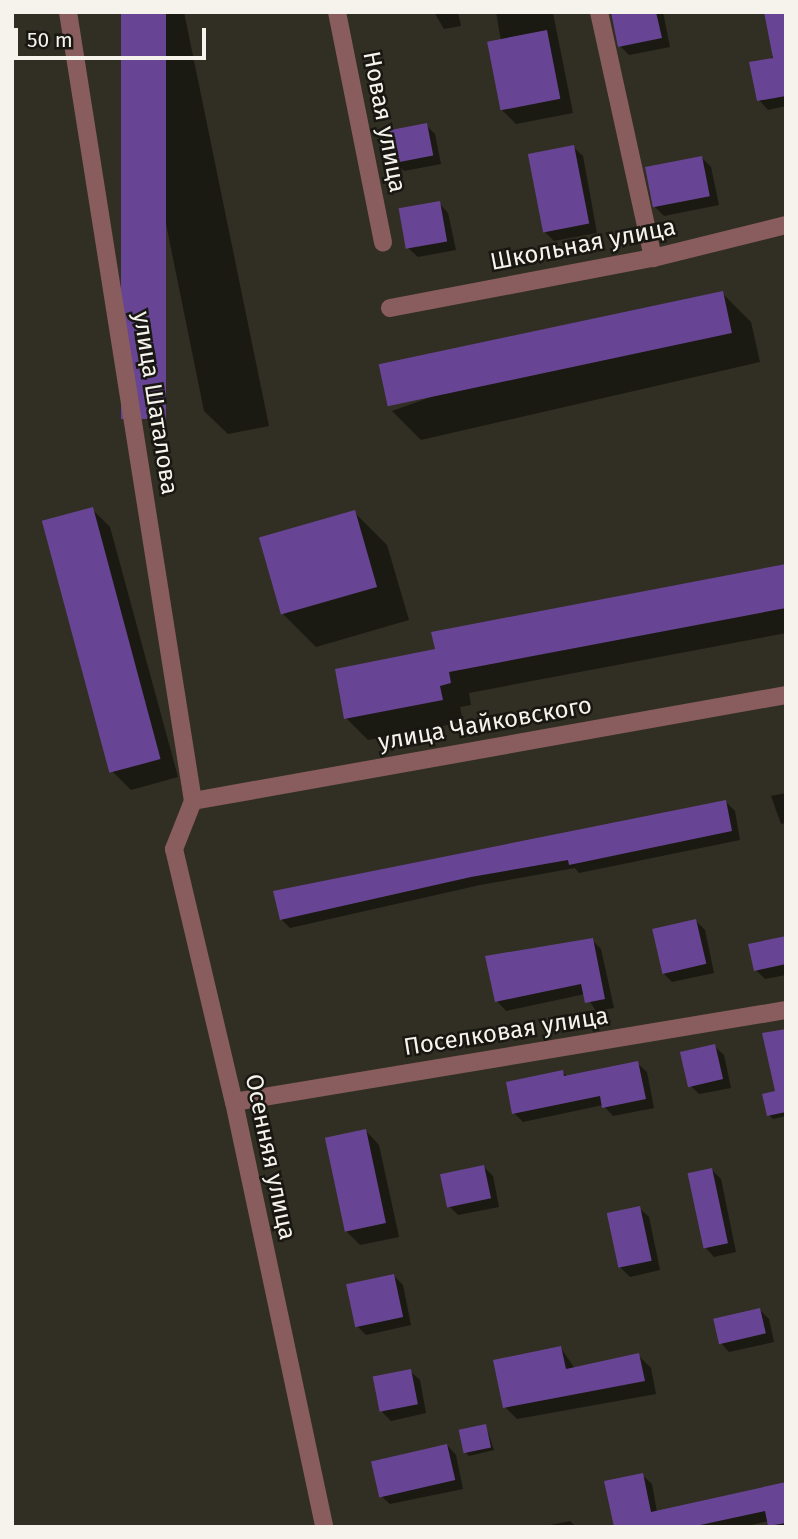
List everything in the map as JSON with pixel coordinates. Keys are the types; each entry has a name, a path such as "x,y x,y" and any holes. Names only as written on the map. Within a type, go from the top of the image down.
{"street":[{"name":"улица Шаталова","path":"68,12 193,801"},
{"name":"Новая улица","path":"337,12 383,242"},
{"path":"599,12 653,258"},
{"name":"Школьная улица","path":"390,308 653,258 786,225"},
{"name":"улица Чайковского","path":"193,801 786,695"},
{"name":"Осенняя улица","path":"193,801 174,849 234,1102 324,1527"},
{"name":"Поселковая улица","path":"234,1102 786,1010"}],"building":[{"path":"121,12 166,12 166,419 121,419"},
{"path":"611,12 656,12 662,38 618,47"},
{"path":"764,12 786,12 786,96 757,101 749,62 773,58"},
{"path":"547,30 560,99 500,110 487,42"},
{"path":"427,123 433,155 393,163 387,131"},
{"path":"574,145 589,224 543,232 528,154"},
{"path":"702,156 710,196 653,207 645,167"},
{"path":"440,201 447,241 406,249 399,208"},
{"path":"723,291 732,333 388,406 379,364"},
{"path":"93,507 161,759 109,773 42,521"},
{"path":"355,510 377,587 281,614 259,538"},
{"path":"786,564 786,608 449,672 451,683 440,686 443,700 344,719 335,669 435,649 431,632"},
{"path":"726,800 732,831 569,865 568,860 471,877 280,920 273,891"},
{"path":"696,919 706,964 663,974 652,929"},
{"path":"786,936 786,964 754,971 748,944"},
{"path":"593,938 605,999 585,1003 581,984 495,1002 485,956"},
{"path":"786,1029 786,1112 767,1116 762,1094 775,1091 762,1033"},
{"path":"715,1044 723,1079 688,1087 680,1052"},
{"path":"638,1061 646,1099 602,1108 600,1096 512,1114 506,1082 563,1070 564,1076"},
{"path":"366,1129 386,1223 345,1232 325,1138"},
{"path":"484,1165 491,1198 447,1208 440,1174"},
{"path":"712,1168 728,1243 704,1249 688,1173"},
{"path":"640,1206 652,1261 618,1268 607,1213"},
{"path":"394,1274 403,1317 355,1327 346,1284"},
{"path":"760,1308 766,1333 719,1344 713,1319"},
{"path":"561,1346 566,1369 639,1353 645,1381 503,1408 493,1360"},
{"path":"411,1369 418,1404 380,1412 373,1376"},
{"path":"486,1424 491,1447 464,1453 459,1430"},
{"path":"447,1444 455,1480 379,1498 371,1462"},
{"path":"643,1473 651,1512 786,1482 786,1523 768,1526 765,1511 691,1527 614,1527 604,1481"}]}
